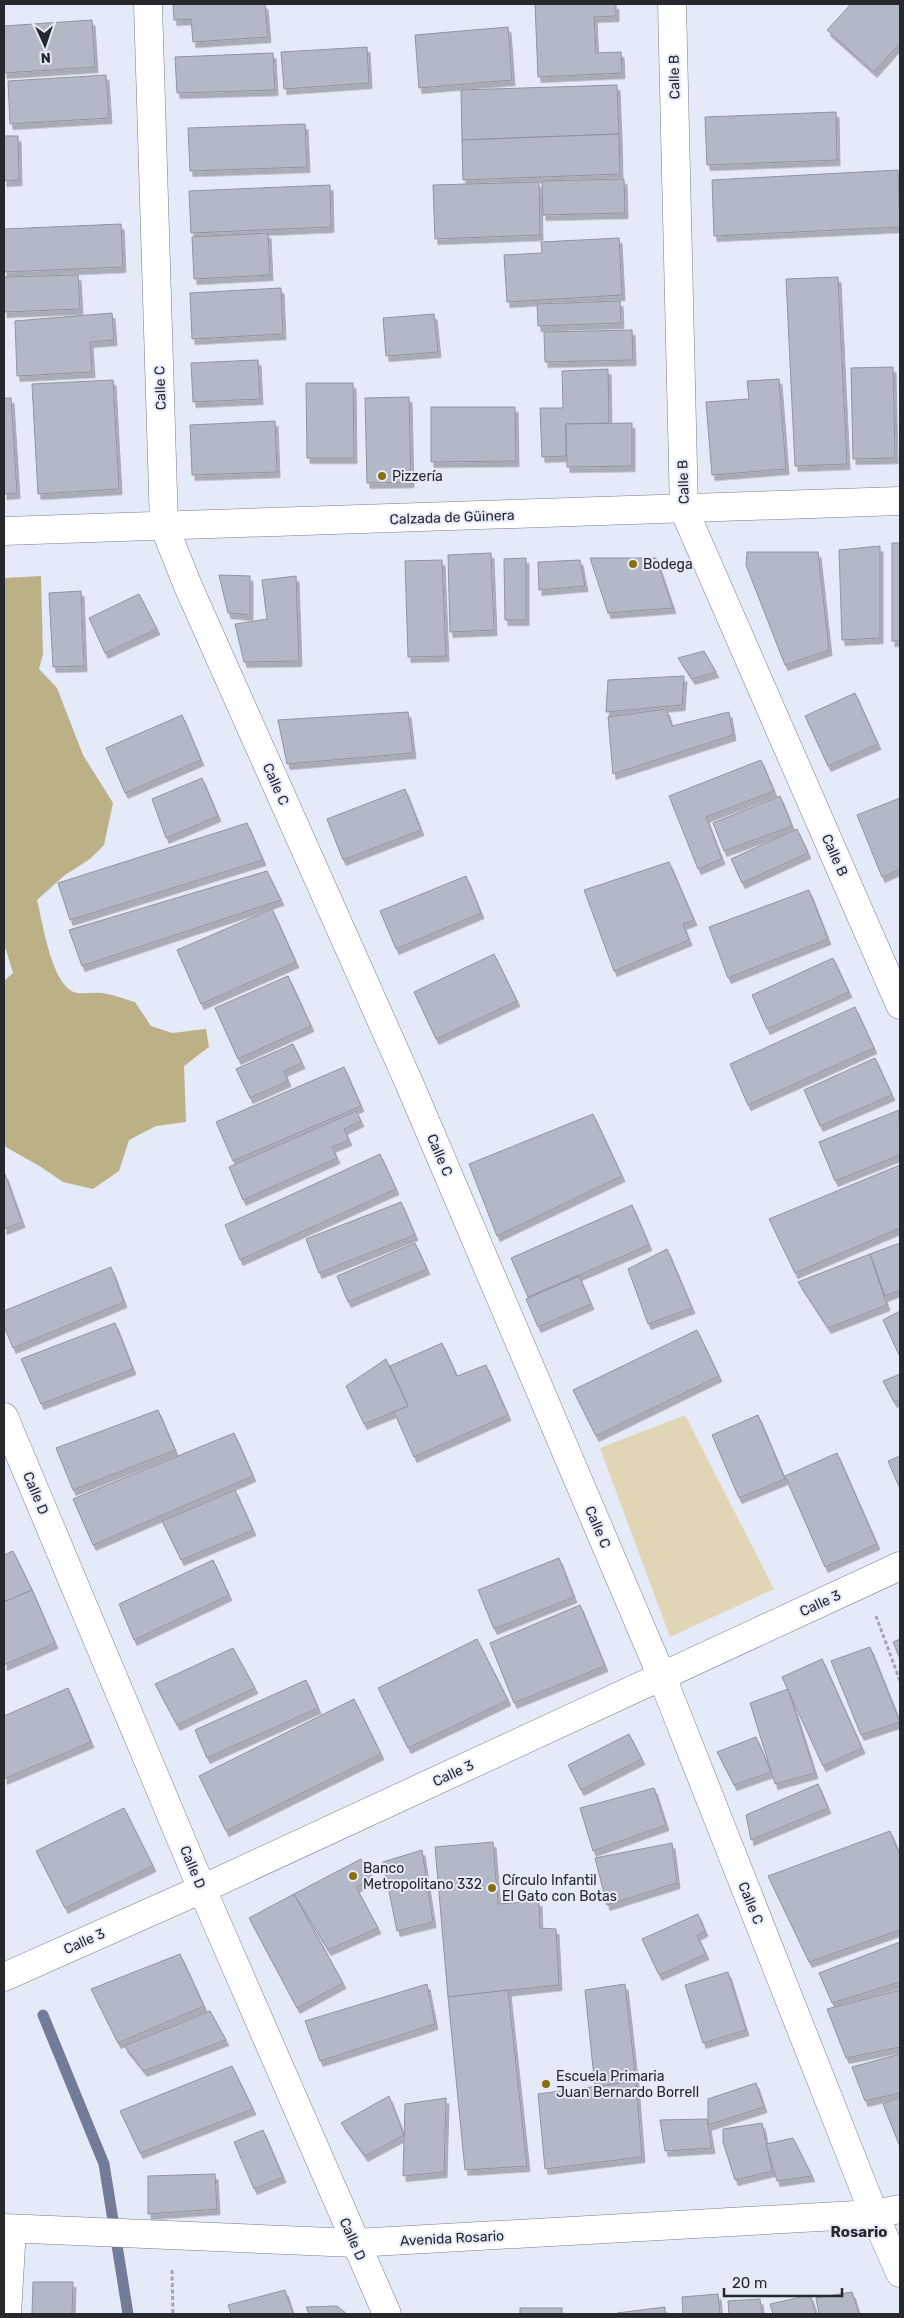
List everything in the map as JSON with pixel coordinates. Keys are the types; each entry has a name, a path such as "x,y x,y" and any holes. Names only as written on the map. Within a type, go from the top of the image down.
{"street":[{"name":"Calle C","path":"148,4 164,526 188,586 410,1085 662,1677 887,2212 900,2272"},
{"name":"Calle B","path":"672,4 684,510 900,1005"},
{"name":"Calzada de Güinera","path":"4,531 900,502"},
{"name":"Calle D","path":"4,1417 202,1889 387,2314"},
{"name":"Calle 3","path":"4,1977 202,1889 900,1566"},
{"name":"Avenida Rosario","path":"8,2229 172,2234 355,2243 887,2212"},
{"path":"7,2314 8,2229"}],"path":[{"path":"863,1584 900,1681"},
{"path":"172,2234 173,2314"}],"shaded area":[{"path":"41,576 43,654 39,669 57,688 83,755 113,803 104,845 90,859 65,875 37,900 45,938 54,967 68,988 77,993 114,995 135,1002 151,1026 172,1033 206,1029 209,1047 184,1066 186,1122 156,1126 129,1140 119,1171 93,1189 63,1182 4,1146 4,981 13,973 6,950 4,949 4,578"},
{"path":"685,1415 774,1589 670,1637 600,1448"}],"building":[{"path":"173,4 265,4 268,37 193,42 191,19 174,20"},
{"path":"535,4 616,4 616,16 594,17 596,53 621,52 622,73 538,77"},
{"path":"851,4 900,4 900,43 874,72 827,30"},
{"path":"92,20 95,67 4,73 4,26"},
{"path":"508,27 512,80 419,88 415,35"},
{"path":"367,47 369,83 284,89 281,52"},
{"path":"273,53 275,90 177,93 175,57"},
{"path":"106,75 109,118 10,124 8,81"},
{"path":"617,85 619,134 462,140 461,90"},
{"path":"836,112 837,160 707,165 705,117"},
{"path":"305,124 307,167 190,171 188,128"},
{"path":"619,134 620,174 463,180 462,140"},
{"path":"4,136 18,136 19,180 4,181"},
{"path":"898,170 900,227 714,236 712,180"},
{"path":"624,179 625,213 543,215 542,181"},
{"path":"539,182 540,235 435,239 433,185"},
{"path":"330,185 331,227 191,233 189,191"},
{"path":"121,224 123,267 4,272 4,229"},
{"path":"268,233 270,275 194,279 192,237"},
{"path":"619,238 622,295 507,302 504,255 542,253 541,242"},
{"path":"78,275 80,309 4,312 4,277"},
{"path":"838,277 847,464 795,466 786,279"},
{"path":"281,288 283,334 192,339 190,293"},
{"path":"620,301 621,323 538,326 537,304"},
{"path":"112,313 114,340 90,342 92,372 17,376 15,321"},
{"path":"434,314 438,352 386,356 383,318"},
{"path":"632,330 633,360 545,362 544,332"},
{"path":"258,360 260,399 193,402 191,363"},
{"path":"893,367 895,458 853,459 851,368"},
{"path":"608,369 609,423 566,424 566,456 542,457 540,408 563,408 562,371"},
{"path":"779,379 786,469 712,475 706,402 749,399 747,381"},
{"path":"113,380 119,489 38,494 32,384"},
{"path":"306,383 353,383 354,458 307,458"},
{"path":"409,397 411,482 367,483 365,398"},
{"path":"4,398 11,398 17,493 4,494"},
{"path":"431,407 515,407 516,461 431,462"},
{"path":"275,421 277,472 192,475 190,425"},
{"path":"632,423 632,466 567,467 566,424"},
{"path":"892,543 900,543 900,641 892,641"},
{"path":"880,546 880,638 842,640 839,550"},
{"path":"747,552 818,552 829,650 785,665 746,565"},
{"path":"491,553 494,630 450,632 448,555"},
{"path":"526,558 526,620 505,620 504,559"},
{"path":"590,558 656,558 673,608 608,613"},
{"path":"442,560 446,656 408,657 405,561"},
{"path":"580,560 585,586 539,590 538,562"},
{"path":"219,575 250,576 250,615 228,613"},
{"path":"296,576 299,661 244,662 235,624 267,619 262,580"},
{"path":"81,591 84,666 53,667 49,593"},
{"path":"139,594 157,629 105,653 89,618"},
{"path":"704,651 716,672 692,679 678,658"},
{"path":"684,676 682,705 606,712 608,680"},
{"path":"855,693 878,744 828,766 805,716"},
{"path":"666,709 672,726 729,712 733,735 613,774 608,717"},
{"path":"408,712 413,753 287,764 278,720"},
{"path":"182,715 201,760 125,793 106,748"},
{"path":"761,760 774,791 706,817 722,859 698,869 669,796"},
{"path":"202,778 218,816 166,838 152,799"},
{"path":"405,789 421,830 343,860 327,819"},
{"path":"780,796 792,826 724,851 713,823"},
{"path":"900,798 900,869 882,877 857,815"},
{"path":"247,823 263,860 70,920 58,883"},
{"path":"797,829 808,853 742,883 731,859"},
{"path":"669,862 694,920 683,924 689,940 614,971 584,890"},
{"path":"267,871 281,900 82,966 69,930"},
{"path":"466,876 481,913 396,949 380,911"},
{"path":"809,890 828,939 728,978 709,927"},
{"path":"272,909 296,962 201,1004 177,950"},
{"path":"494,954 517,1001 436,1039 414,992"},
{"path":"833,958 849,992 767,1029 752,995"},
{"path":"288,976 311,1026 238,1059 215,1008"},
{"path":"855,1007 874,1048 748,1105 730,1064"},
{"path":"293,1044 302,1063 284,1071 288,1081 250,1098 236,1069"},
{"path":"875,1058 892,1095 820,1126 804,1090"},
{"path":"344,1067 361,1106 233,1161 216,1122"},
{"path":"899,1110 900,1155 835,1181 819,1142"},
{"path":"356,1111 361,1121 344,1129 349,1140 332,1147 337,1158 243,1200 229,1167"},
{"path":"593,1114 622,1176 497,1236 469,1164"},
{"path":"380,1154 396,1189 240,1260 225,1225"},
{"path":"900,1165 900,1228 795,1273 769,1219"},
{"path":"4,1174 22,1222 4,1229"},
{"path":"401,1202 415,1235 319,1273 306,1239"},
{"path":"632,1205 649,1245 528,1297 511,1258"},
{"path":"415,1243 427,1269 348,1302 337,1276"},
{"path":"900,1243 900,1290 885,1296 870,1254"},
{"path":"667,1249 692,1308 648,1324 628,1269"},
{"path":"870,1254 887,1305 828,1328 798,1282"},
{"path":"111,1267 124,1302 13,1348 4,1326 4,1311"},
{"path":"579,1276 591,1304 538,1327 526,1299"},
{"path":"900,1311 900,1357 883,1320"},
{"path":"115,1323 133,1369 41,1404 21,1359"},
{"path":"697,1330 719,1376 596,1436 573,1390"},
{"path":"442,1343 457,1376 486,1365 508,1415 414,1457 394,1412 408,1406 390,1366"},
{"path":"386,1359 408,1406 364,1424 346,1386"},
{"path":"900,1374 900,1399 894,1402 883,1381"},
{"path":"158,1410 175,1450 73,1490 56,1448"},
{"path":"758,1415 785,1479 739,1498 712,1435"},
{"path":"234,1433 253,1476 93,1545 73,1499"},
{"path":"837,1453 877,1544 825,1567 785,1476"},
{"path":"900,1456 900,1489 888,1461"},
{"path":"235,1490 253,1530 181,1560 162,1521"},
{"path":"13,1551 32,1590 4,1602 4,1555"},
{"path":"559,1558 574,1597 494,1629 478,1590"},
{"path":"213,1560 229,1595 134,1640 119,1604"},
{"path":"32,1590 55,1643 4,1665 4,1602"},
{"path":"580,1605 605,1666 514,1703 490,1643"},
{"path":"477,1639 508,1700 408,1748 378,1688"},
{"path":"900,1639 900,1659 893,1642"},
{"path":"870,1647 900,1722 861,1735 831,1661"},
{"path":"233,1648 255,1688 177,1725 155,1684"},
{"path":"822,1659 862,1748 823,1766 782,1677"},
{"path":"306,1680 318,1708 207,1758 195,1730"},
{"path":"68,1688 91,1742 4,1779 4,1716"},
{"path":"788,1689 815,1773 775,1784 750,1703"},
{"path":"354,1699 381,1754 226,1831 199,1776"},
{"path":"629,1734 642,1759 581,1790 568,1765"},
{"path":"756,1737 771,1772 734,1785 717,1752"},
{"path":"818,1784 828,1808 751,1840 746,1815"},
{"path":"654,1788 666,1825 593,1851 580,1808"},
{"path":"124,1808 153,1866 65,1908 36,1851"},
{"path":"890,1831 900,1855 900,1930 809,1962 768,1876"},
{"name":"Círculo Infantil El Gato con Botas","path":"493,1842 498,1904 539,1901 540,1928 556,1929 559,1985 448,1997 435,1847"},
{"path":"672,1843 677,1883 607,1905 595,1858"},
{"path":"422,1850 433,1922 397,1931 383,1862"},
{"path":"361,1859 373,1878 356,1887 378,1928 328,1950 294,1894"},
{"path":"294,1894 343,1983 297,2008 249,1918"},
{"path":"698,1914 705,1931 697,1935 706,1954 659,1975 642,1939"},
{"path":"900,1942 900,1982 832,2003 819,1973"},
{"path":"180,1954 204,2006 118,2043 91,1989"},
{"path":"728,1972 746,2030 703,2043 685,1985"},
{"path":"427,1984 435,2024 320,2061 305,2021"},
{"path":"625,1984 636,2081 595,2087 585,1990"},
{"path":"508,1990 527,2166 465,2170 448,1997"},
{"path":"900,1990 900,2047 846,2058 827,2009"},
{"path":"210,2011 226,2040 144,2071 124,2046"},
{"path":"900,2054 900,2093 865,2101 852,2067"},
{"path":"232,2066 253,2109 140,2153 120,2111"},
{"path":"636,2081 642,2157 545,2169 538,2094"},
{"path":"756,2083 764,2107 708,2125 708,2099"},
{"path":"389,2096 404,2135 365,2156 341,2123"},
{"path":"900,2097 900,2147 883,2104"},
{"path":"446,2098 444,2172 403,2176 405,2104"},
{"path":"707,2119 712,2148 665,2151 660,2120"},
{"path":"762,2123 772,2171 735,2180 723,2142 723,2129"},
{"path":"263,2130 283,2177 254,2189 234,2142"},
{"path":"793,2138 812,2176 777,2181 766,2144"},
{"path":"215,2174 217,2209 148,2214 148,2176"},
{"path":"33,2282 73,2282 72,2314 32,2314"},
{"path":"285,2290 293,2314 231,2314 228,2305"},
{"path":"852,2292 859,2314 819,2314 816,2298"},
{"path":"718,2294 720,2314 683,2314 682,2297"},
{"path":"810,2295 816,2314 773,2314 770,2304"},
{"path":"760,2299 762,2314 729,2314 728,2301"},
{"path":"337,2306 347,2314 309,2314 306,2307"},
{"path":"665,2307 665,2314 617,2314 617,2313"},
{"path":"520,2308 562,2308 562,2314 520,2314"}],"waterway":[{"path":"43,2015 104,2164 128,2314"}],"place":[{"name":"Pizzería","path":"382,476"},
{"name":"Bodega","path":"633,564"},
{"name":"Banco Metropolitano 332","path":"353,1876"},
{"name":"Círculo Infantil El Gato con Botas","path":"492,1888"},
{"name":"Escuela Primaria Juan Bernardo Borrell","path":"546,2084"}],"district":[{"name":"Rosario","path":"859,2232"}]}
